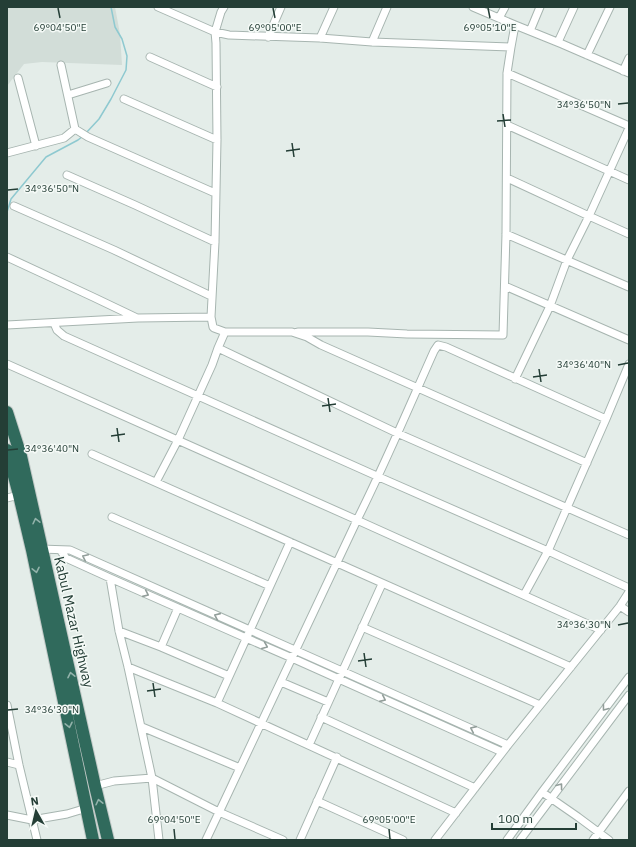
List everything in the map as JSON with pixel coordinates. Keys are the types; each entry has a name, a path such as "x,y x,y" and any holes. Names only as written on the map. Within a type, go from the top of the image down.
{"highway":[{"name":"Kabul Mazar Highway","path":"7,412 12,455 19,495 37,550 93,840"},
{"name":"Kabul Mazar Highway","path":"12,455 37,550 108,840"}],"street":[{"path":"158,7 214,32 229,35 510,47"},
{"path":"224,7 214,32 216,43 217,140 215,242 211,316 212,326 225,332 368,332 503,335 507,178 507,73 510,47 515,25"},
{"path":"268,37 281,7"},
{"path":"320,38 334,7"},
{"path":"372,42 388,7"},
{"path":"474,7 626,72 629,58"},
{"path":"499,18 504,7"},
{"path":"530,31 540,7"},
{"path":"558,42 574,7"},
{"path":"587,55 610,7"},
{"path":"150,57 217,88"},
{"path":"61,65 77,130 88,137 215,192"},
{"path":"507,73 629,127 589,216 567,260 550,306 515,379"},
{"path":"18,78 36,146"},
{"path":"68,95 107,83"},
{"path":"124,99 217,140"},
{"path":"507,125 629,180"},
{"path":"7,154 64,138 77,130"},
{"path":"67,175 215,242"},
{"path":"507,178 629,234"},
{"path":"14,206 114,250 211,296"},
{"path":"506,234 629,287"},
{"path":"7,257 138,318"},
{"path":"505,286 629,340"},
{"path":"7,325 138,318 211,316"},
{"path":"54,323 57,330 64,336 629,588"},
{"path":"156,482 178,440 212,366 225,332"},
{"path":"292,332 307,337 321,345 587,463"},
{"path":"206,840 357,520 379,477 417,388 438,345 446,347 606,419"},
{"path":"218,348 397,433 629,535"},
{"path":"7,364 601,630"},
{"path":"524,595 548,551 568,508 629,364"},
{"path":"92,454 570,667"},
{"path":"7,498 19,495"},
{"path":"112,516 270,586"},
{"path":"217,703 290,542"},
{"path":"37,550 70,550 508,744"},
{"path":"60,550 66,558 502,752"},
{"path":"102,574 106,566"},
{"path":"110,578 119,631 142,726 152,778 160,840"},
{"path":"309,745 382,584"},
{"path":"436,840 508,744 601,630 629,592"},
{"path":"620,606 629,612"},
{"path":"161,647 178,608"},
{"path":"362,627 540,705"},
{"path":"119,631 229,676"},
{"path":"128,667 217,703 456,813"},
{"path":"507,840 629,677"},
{"path":"281,682 328,702"},
{"path":"520,840 629,695"},
{"path":"7,707 37,840"},
{"path":"321,718 475,788"},
{"path":"142,726 240,768"},
{"path":"300,840 336,757"},
{"path":"7,762 19,765"},
{"path":"95,786 114,781 152,778 219,812 283,840"},
{"path":"593,840 629,791"},
{"path":"542,792 608,840"},
{"path":"317,801 403,840"},
{"path":"7,815 32,820 67,814 87,808"}],"shaded area":[{"path":"7,7 115,7 120,34 122,65 42,62 24,64 7,86"}],"waterway":[{"path":"86,133 99,119 126,70 127,56 122,39 115,27 111,7"},
{"path":"7,212 11,199 46,157 83,136"}]}
